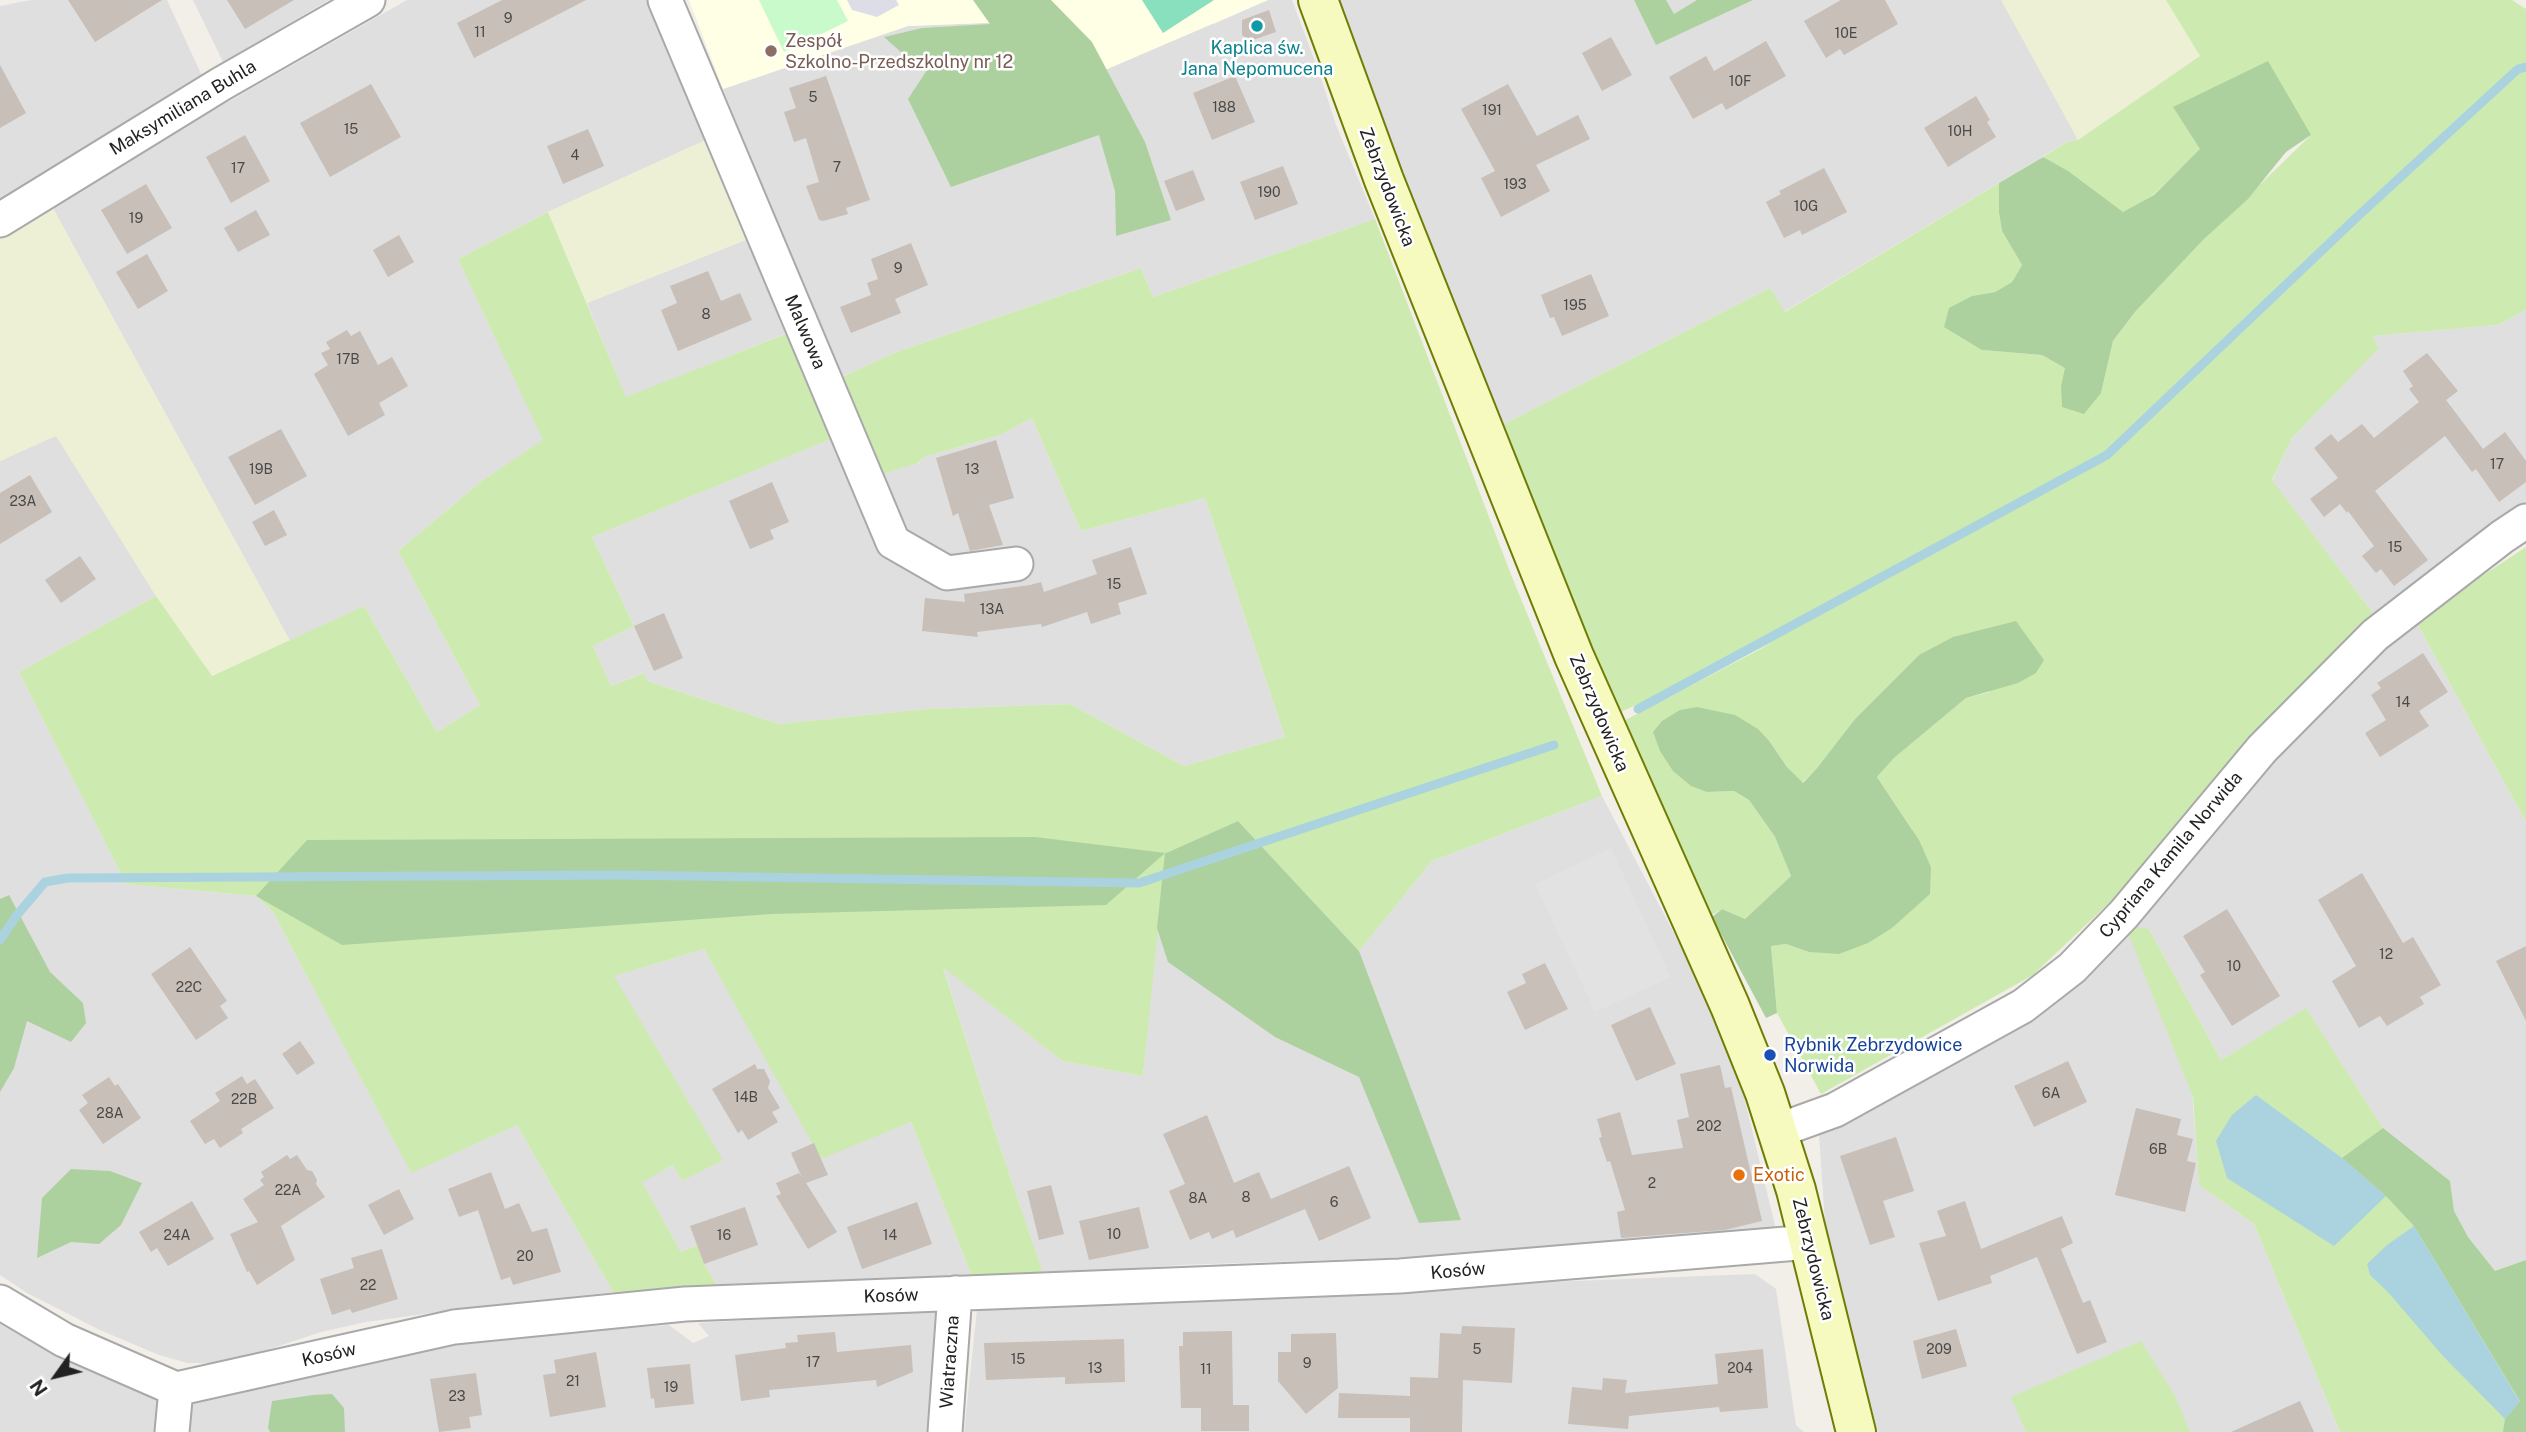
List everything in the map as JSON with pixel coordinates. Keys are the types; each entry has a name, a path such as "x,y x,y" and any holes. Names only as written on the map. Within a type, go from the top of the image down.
{"street":[{"name":"Maksymiliana Buhla","path":"0,220 221,84 368,0"},
{"name":"Malwowa","path":"666,0 894,542 947,573 1016,564"},
{"name":"Zebrzydowicka","path":"1318,0 1384,180 1574,656 1730,1006 1777,1131 1810,1242 1856,1432"},
{"name":"Cypriana Kamila Norwida","path":"1777,1131 1835,1110 2024,1006 2072,968 2124,914 2262,749 2375,635 2502,537 2526,522"},
{"name":"Kosów","path":"176,1390 454,1327 685,1304 1399,1276 1810,1242"},
{"name":"Wiatraczna","path":"945,1432 956,1293"},
{"path":"0,1302 64,1340 176,1390 172,1432"}],"shaded area":[{"path":"31,0 167,0 202,76 193,87 0,199 0,6"},
{"path":"193,0 329,0 223,62"},
{"path":"407,0 656,0 717,135 548,212 458,259 544,440 483,480 398,551 480,705 437,732 364,606 290,641 50,203"},
{"name":"Zespół Szkolno-Przedszkolny nr 12","path":"689,0 1268,0 1089,77 1061,20 908,26 723,89"},
{"path":"847,0 896,0 899,5 877,17 852,10"},
{"path":"1268,0 1292,0 1336,125 1375,219 1153,297 1141,268 894,353 840,378 797,329 626,398 587,303 758,235 785,242 723,89 908,26 1062,20 1214,24"},
{"path":"1338,0 2010,0 2078,140 2067,142 1784,312 1770,288 1504,424 1422,227"},
{"path":"2001,0 2166,0 2200,56 2078,140"},
{"path":"717,135 758,235 587,303 548,212"},
{"path":"50,203 290,641 211,676 156,596 56,436 0,461 0,236"},
{"path":"2526,310 2526,504 2497,522 2375,616 2272,481 2292,438 2378,348 2371,336 2498,325"},
{"path":"1032,418 1081,531 1205,498 1285,737 1184,766 1070,704 926,709 779,724 647,681 643,673 611,686 593,646 634,626 592,537 861,426 918,464 924,457 1000,435"},
{"path":"56,435 156,596 19,672 126,884 256,896 273,912 411,1172 517,1125 613,1292 366,1322 321,1332 227,1363 187,1363 159,1355 100,1330 27,1293 0,1275 0,461"},
{"path":"2415,620 2526,822 2526,1260 2495,1271 2468,1237 2454,1211 2450,1181 2383,1128 2306,1009 2221,1060 2149,929 2192,1091 2199,1185 2254,1224 2340,1432 1878,1432 1826,1238 1819,1134 1858,1110 1901,1093 1948,1068 2041,1014 2071,986 2268,762 2369,656"},
{"path":"1602,796 1731,1042 1777,1234 1445,1256 1179,1265 1044,1276 943,966 1062,1061 1143,1076 1157,928 1297,1027 1432,861"},
{"path":"1611,848 1671,977 1595,1012 1535,884"},
{"path":"704,949 814,1143 911,1122 973,1279 720,1290 704,1264 697,1245 681,1252 641,1181 674,1165 682,1181 613,976"},
{"path":"1755,1274 1776,1289 1796,1425 1804,1432 964,1432 978,1300 1159,1297"},
{"path":"948,1309 939,1432 188,1432 191,1400 440,1342 669,1325 693,1343 709,1336 698,1323"},
{"path":"0,1322 77,1365 162,1393 159,1432 0,1432"}],"green space":[{"path":"759,0 837,0 848,21 784,52"},
{"path":"973,0 1051,0 1092,42 1145,142 1171,220 1116,236 1115,191 1099,135 951,187 908,99 929,67 902,53 884,37 922,28 990,24"},
{"path":"1142,0 1214,0 1163,33"},
{"path":"1634,0 1666,0 1674,14 1697,0 1753,0 1656,45"},
{"path":"2166,0 2512,0 2526,9 2526,310 2498,325 2372,336 2379,348 2292,438 2272,480 2375,616 2145,869 2033,975 1821,1094 1777,1013 1771,946 1786,944 1809,952 1931,867 1910,826 1877,777 1894,758 1966,698 1990,692 1919,655 1855,719 1802,783 1770,742 1707,792 1734,791 1749,800 1775,837 1791,876 1745,919 1722,909 1707,918 1614,726 1774,642 1612,716 1504,424 1770,288 1785,312 1999,183 2002,231 2022,265 2012,282 1995,292 1972,296 1982,350 2042,355 2066,368 2061,386 2101,393 2113,341 2135,312 2204,239 2311,135 2174,108 2201,149 2153,195 2123,213 2043,157 2067,142 2078,140 2200,56"},
{"path":"2268,61 2311,135 2286,152 2248,199 2204,239 2135,312 2113,341 2101,393 2084,414 2062,407 2061,386 2065,368 2042,355 1982,350 1944,327 1949,308 1972,296 1995,292 2012,282 2022,265 2002,231 1999,183 2043,157 2068,171 2123,212 2154,195 2200,149 2173,107"},
{"path":"548,212 626,397 798,329 838,436 592,537 634,626 593,646 611,686 644,673 647,681 779,724 926,709 1070,704 1184,766 1285,737 1205,498 1081,531 1032,418 1000,435 924,457 918,463 883,474 875,463 840,378 894,353 1141,268 1153,297 1375,219 1512,577 1602,796 1432,861 1359,951 1238,821 1166,853 1143,1076 1062,1061 943,967 1044,1276 973,1279 911,1122 821,1159 704,949 614,976 723,1160 682,1181 673,1165 642,1182 681,1252 697,1245 704,1264 720,1290 613,1292 517,1125 411,1173 273,912 256,896 126,884 19,672 156,596 212,676 364,606 437,732 480,705 398,551 483,480 543,440 458,259"},
{"path":"2526,547 2526,822 2415,620"},
{"path":"2016,621 2044,660 2036,673 2018,683 1966,698 1894,758 1877,777 1919,840 1931,867 1930,894 1892,928 1868,943 1839,954 1809,952 1786,944 1771,946 1777,1013 1766,1018 1712,917 1722,909 1745,919 1791,876 1775,837 1749,800 1734,791 1707,792 1691,786 1673,771 1660,751 1653,732 1662,721 1680,710 1697,707 1735,715 1758,729 1803,783 1855,719 1919,655 1953,637"},
{"path":"1238,821 1359,951 1461,1220 1419,1223 1359,1077 1275,1037 1168,962 1157,928 1165,853 1106,905 772,914 342,945 256,896 307,840 1035,837 1166,853"},
{"path":"9,895 50,972 83,1003 86,1023 71,1042 27,1021 14,1068 0,1092 0,899"},
{"path":"2125,925 2149,929 2221,1060 2306,1008 2383,1128 2450,1181 2454,1211 2468,1237 2495,1271 2526,1260 2526,1432 2340,1432 2254,1224 2199,1185 2193,1098"},
{"path":"2383,1128 2450,1181 2454,1211 2468,1237 2495,1271 2526,1260 2526,1432 2503,1432 2505,1419 2520,1401 2414,1226 2386,1196 2342,1158"},
{"path":"71,1169 110,1171 142,1183 121,1225 99,1244 71,1242 37,1258 42,1198"},
{"path":"2141,1341 2175,1396 2190,1432 2026,1432 2011,1397"},
{"path":"332,1394 344,1408 345,1432 270,1432 268,1428 272,1401"}],"water":[{"path":"2256,1095 2342,1158 2386,1196 2334,1246 2227,1178 2216,1141 2232,1115"},
{"path":"2414,1226 2520,1402 2505,1419 2442,1355 2370,1275 2367,1264 2387,1245"}],"building":[{"path":"68,0 162,0 95,42"},
{"path":"227,0 294,0 245,29"},
{"path":"502,0 586,0 474,58 457,23"},
{"path":"1841,0 1885,0 1898,24 1844,55 1840,49 1826,58 1804,21"},
{"name":"Kaplica św. Jana Nepomucena","path":"1269,10 1276,32 1250,41 1242,35 1242,20"},
{"path":"1611,37 1632,75 1602,91 1582,53"},
{"path":"1766,41 1786,76 1726,110 1722,103 1693,119 1669,77 1706,56 1714,71"},
{"path":"0,65 26,113 0,128"},
{"path":"826,76 870,200 846,208 848,214 823,221 819,220 806,186 819,182 806,138 794,142 784,112 796,108 789,88"},
{"path":"1235,76 1255,122 1212,140 1193,93"},
{"path":"371,84 401,137 330,177 300,123"},
{"path":"1508,84 1537,136 1578,115 1590,139 1536,165 1550,191 1501,217 1481,178 1495,171 1461,109"},
{"path":"1976,96 1996,137 1948,167 1924,128"},
{"path":"588,129 604,166 563,184 547,146"},
{"path":"245,135 270,181 231,203 206,157"},
{"path":"1283,166 1298,204 1255,220 1240,182"},
{"path":"1824,168 1847,212 1802,235 1800,230 1784,238 1766,202 1781,194 1779,191"},
{"path":"1193,170 1205,200 1176,211 1164,181"},
{"path":"146,184 172,228 127,254 101,210"},
{"path":"256,210 270,235 238,252 224,228"},
{"path":"399,235 414,262 388,277 373,250"},
{"path":"911,243 928,285 895,299 901,313 851,333 840,307 871,295 867,283 878,279 871,259"},
{"path":"147,254 168,291 138,309 116,272"},
{"path":"708,271 721,301 740,293 752,320 678,351 661,310 677,303 670,286"},
{"path":"1591,274 1609,316 1562,336 1554,317 1550,318 1541,295"},
{"path":"347,330 351,336 360,331 378,365 392,357 408,386 379,403 385,415 348,436 314,374 328,365 321,353 330,349 326,342"},
{"path":"2427,353 2458,391 2446,400 2483,449 2505,432 2526,461 2526,482 2499,502 2476,469 2472,472 2445,436 2375,491 2428,560 2394,586 2381,569 2376,573 2362,556 2374,546 2348,511 2347,513 2340,504 2324,517 2310,499 2338,478 2314,448 2331,434 2338,442 2362,424 2374,438 2419,402 2409,389 2413,386 2403,371"},
{"path":"281,429 307,476 255,505 228,457"},
{"path":"996,440 1014,498 989,505 1003,545 970,551 958,513 953,516 936,458"},
{"path":"30,475 52,512 0,544 0,493"},
{"path":"772,482 789,522 770,530 774,539 750,549 729,501"},
{"path":"274,510 287,535 265,546 252,522"},
{"path":"1131,547 1147,594 1118,603 1121,614 1091,624 1087,612 1042,627 1041,624 977,632 978,637 922,631 925,598 965,602 964,594 1041,582 1044,592 1097,574 1092,560"},
{"path":"80,556 96,579 61,603 45,580"},
{"path":"664,613 683,658 654,671 634,626"},
{"path":"2423,653 2448,692 2419,711 2429,726 2380,757 2365,733 2386,720 2371,695 2381,688 2377,683"},
{"path":"2362,873 2403,943 2413,937 2441,985 2420,997 2424,1004 2387,1026 2380,1016 2359,1028 2332,981 2356,966 2318,900"},
{"path":"2227,909 2280,996 2232,1026 2200,975 2205,972 2183,936"},
{"path":"2526,946 2526,1021 2496,961"},
{"path":"190,947 227,1001 220,1006 228,1018 196,1040 151,974"},
{"path":"1545,963 1568,1009 1525,1030 1507,992 1526,983 1522,974"},
{"path":"1650,1007 1676,1064 1636,1081 1611,1025"},
{"path":"300,1041 315,1063 297,1075 282,1054"},
{"path":"2068,1061 2087,1102 2034,1127 2014,1086"},
{"path":"755,1064 757,1069 764,1069 770,1081 768,1088 780,1108 772,1112 778,1122 748,1140 742,1130 738,1133 712,1089"},
{"path":"1720,1065 1725,1088 1731,1087 1762,1221 1725,1230 1621,1238 1617,1212 1625,1210 1610,1161 1607,1162 1599,1138 1602,1137 1597,1119 1620,1112 1632,1155 1683,1148 1677,1120 1689,1117 1680,1074"},
{"path":"242,1076 247,1084 255,1079 274,1108 241,1129 243,1133 220,1148 214,1139 205,1144 190,1121 220,1101 215,1093"},
{"path":"109,1077 115,1086 118,1084 141,1118 103,1144 79,1110 88,1103 82,1095"},
{"path":"2136,1108 2181,1119 2177,1135 2193,1139 2187,1161 2196,1163 2185,1212 2115,1195"},
{"path":"1207,1115 1234,1183 1259,1172 1271,1199 1349,1166 1371,1218 1319,1241 1305,1209 1236,1238 1233,1230 1212,1239 1209,1232 1190,1240 1169,1191 1185,1184 1163,1134"},
{"path":"1896,1137 1914,1191 1883,1201 1895,1237 1870,1245 1840,1156"},
{"path":"814,1143 828,1175 806,1183 837,1232 808,1249 776,1196 781,1194 776,1183 799,1173 802,1178 791,1153"},
{"path":"287,1155 290,1159 297,1155 307,1170 312,1171 317,1180 316,1184 325,1197 281,1226 295,1260 257,1285 249,1271 247,1272 230,1234 258,1222 243,1199 264,1185 260,1180 264,1177 261,1172"},
{"path":"491,1172 505,1209 519,1203 532,1232 547,1228 561,1272 513,1285 510,1277 501,1280 478,1210 459,1217 448,1189"},
{"path":"1051,1185 1064,1234 1039,1240 1027,1191"},
{"path":"399,1189 414,1219 384,1235 368,1205"},
{"path":"192,1201 214,1239 168,1266 157,1248 151,1252 139,1232"},
{"path":"1965,1201 1981,1249 2062,1216 2073,1243 2061,1249 2083,1303 2090,1300 2107,1342 2077,1354 2037,1257 1990,1276 1992,1283 1938,1301 1919,1243 1946,1236 1937,1211"},
{"path":"917,1202 932,1244 862,1269 847,1227"},
{"path":"745,1207 758,1245 704,1264 690,1226"},
{"path":"1139,1207 1149,1248 1089,1260 1079,1221"},
{"path":"382,1249 398,1299 352,1313 350,1309 332,1315 320,1279 354,1268 351,1258"},
{"path":"1462,1326 1515,1328 1512,1383 1463,1380 1462,1432 1410,1432 1410,1418 1338,1418 1339,1393 1410,1396 1410,1377 1438,1378 1440,1333 1461,1334"},
{"path":"1956,1329 1967,1366 1922,1379 1913,1341"},
{"path":"1232,1331 1233,1405 1249,1405 1249,1431 1201,1431 1201,1408 1181,1408 1179,1346 1183,1346 1183,1332"},
{"path":"835,1332 837,1352 911,1345 913,1372 877,1387 876,1380 769,1390 770,1397 741,1401 735,1355 786,1348 785,1343 798,1342 797,1335"},
{"path":"1336,1333 1338,1388 1306,1414 1278,1381 1278,1352 1291,1352 1291,1334"},
{"path":"1124,1339 1125,1382 1065,1384 1065,1377 986,1380 984,1343"},
{"path":"1763,1349 1768,1408 1720,1412 1719,1407 1629,1416 1628,1429 1568,1424 1572,1387 1602,1390 1603,1378 1627,1380 1625,1393 1718,1384 1715,1354"},
{"path":"596,1352 606,1407 550,1417 543,1375 556,1373 554,1360"},
{"path":"690,1364 694,1404 655,1408 654,1398 651,1399 647,1368"},
{"path":"476,1373 482,1415 469,1417 471,1428 439,1432 430,1379"},
{"path":"2300,1401 2314,1432 2231,1432"}],"waterway":[{"path":"1638,709 2107,455 2357,217 2518,69 2526,67"},
{"path":"0,940 45,882 68,878 620,875 1139,883 1554,745"}],"place":[{"name":"Kaplica św. Jana Nepomucena","path":"1257,26"},
{"name":"Zespół Szkolno-Przedszkolny nr 12","path":"771,51"},
{"name":"Rybnik Zebrzydowice Norwida","path":"1770,1055"},
{"name":"Exotic","path":"1739,1175"}]}
